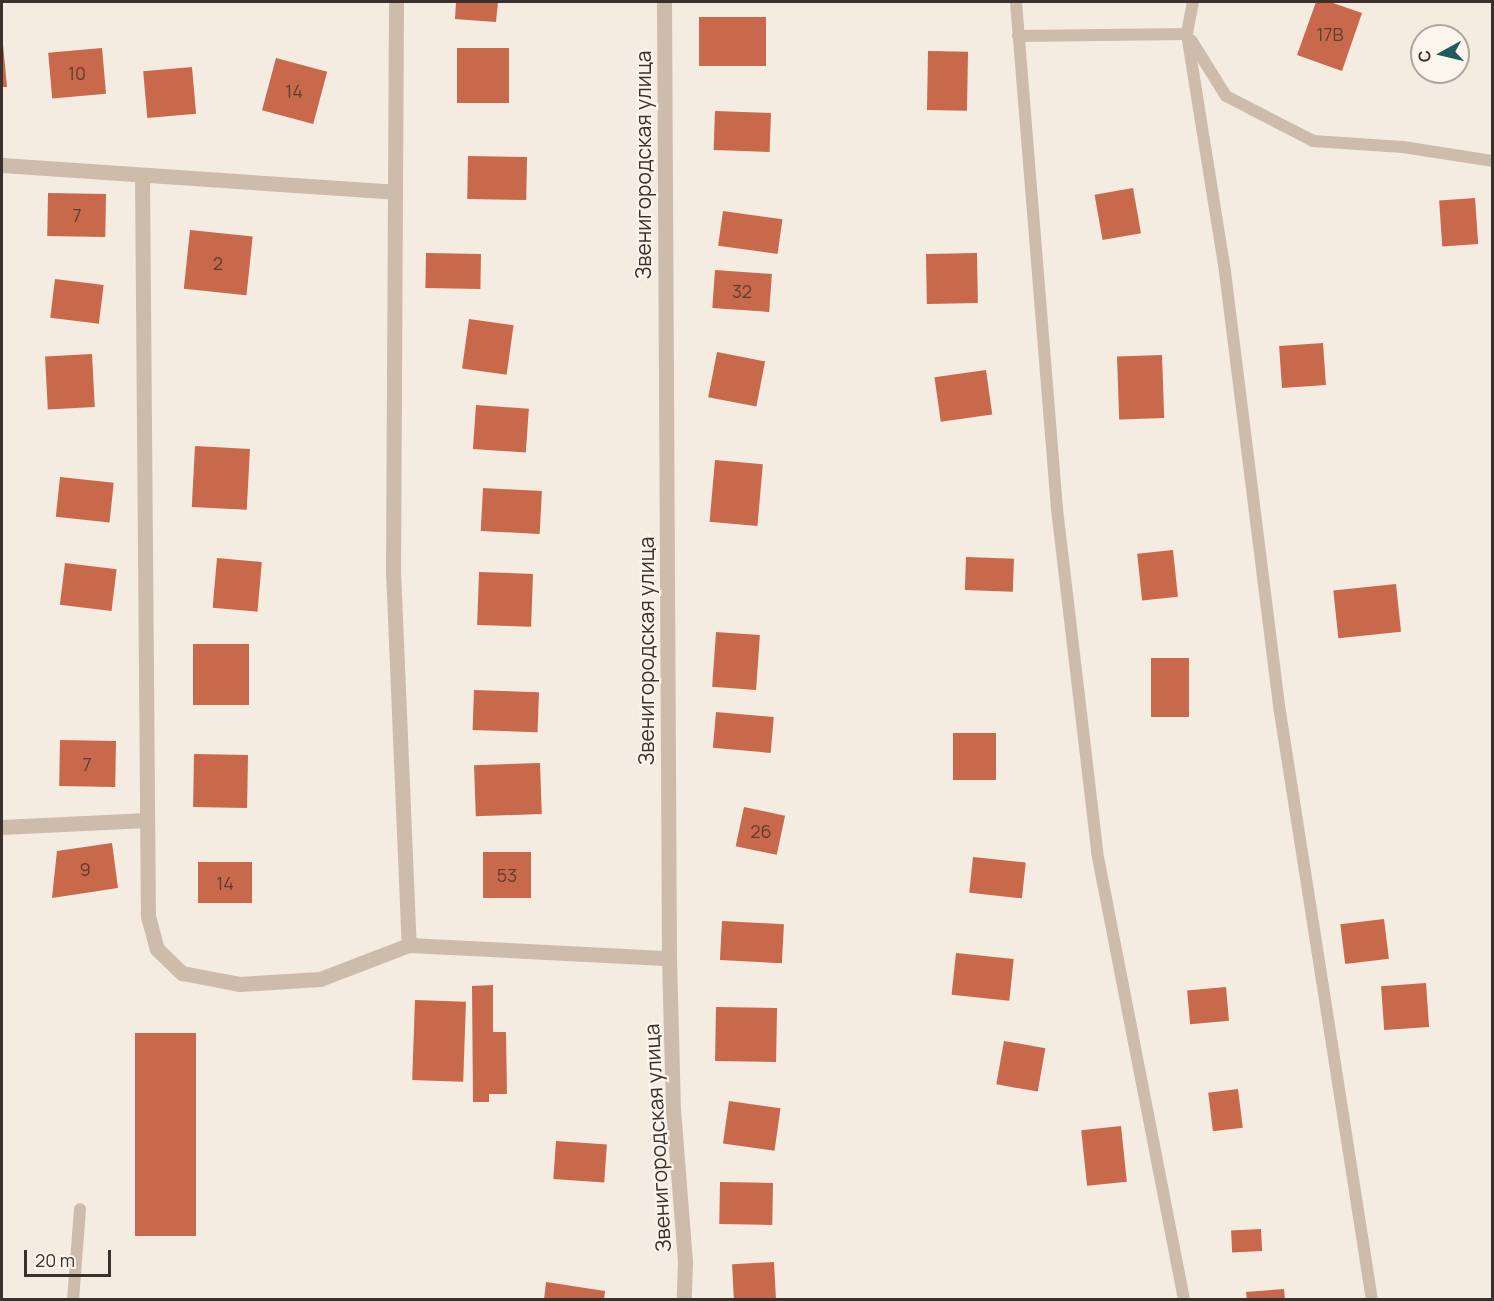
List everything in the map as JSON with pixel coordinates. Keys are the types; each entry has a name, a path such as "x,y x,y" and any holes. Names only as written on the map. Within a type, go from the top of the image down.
{"street":[{"path":"396,2 393,570 409,945"},
{"name":"Звенигородская улица","path":"664,2 669,958 673,1109 686,1262 684,1299"},
{"path":"2,165 395,192"},
{"path":"142,176 148,916 157,949 182,973 239,984 320,979 409,945 669,958"},
{"path":"2,827 147,820"}],"lane":[{"path":"1016,2 1057,509 1096,852 1184,1299"},
{"path":"1192,2 1187,34 1225,272 1280,712 1372,1299"},
{"path":"1018,36 1187,34"},
{"path":"1187,34 1226,96 1313,141 1403,147 1492,160"},
{"path":"73,1299 80,1209"}],"building":[{"path":"456,2 498,2 496,22 455,19"},
{"path":"1316,2 1330,2 1362,13 1342,71 1297,55"},
{"path":"699,17 766,17 766,66 699,66"},
{"path":"2,34 7,87 2,87"},
{"path":"102,48 106,94 52,99 48,53"},
{"path":"457,48 509,48 509,103 457,103"},
{"path":"928,51 968,52 967,111 927,110"},
{"path":"276,58 327,72 313,124 262,110"},
{"path":"192,67 196,114 147,118 143,71"},
{"path":"715,111 771,113 770,152 714,150"},
{"path":"468,156 527,157 526,200 467,199"},
{"path":"1133,188 1141,233 1103,240 1095,195"},
{"path":"48,193 106,194 105,237 47,236"},
{"path":"1475,198 1478,244 1442,246 1439,201"},
{"path":"723,211 782,219 778,254 718,246"},
{"path":"190,230 253,237 246,295 184,289"},
{"path":"426,253 481,254 480,289 425,288"},
{"path":"977,253 978,303 927,304 926,254"},
{"path":"715,270 772,274 769,312 712,308"},
{"path":"55,279 104,285 99,324 50,318"},
{"path":"469,319 514,325 507,375 462,369"},
{"path":"1323,343 1326,385 1282,388 1279,346"},
{"path":"717,352 765,361 756,407 708,397"},
{"path":"92,354 95,407 48,409 45,356"},
{"path":"1162,355 1164,418 1119,420 1117,357"},
{"path":"986,370 992,415 941,422 935,377"},
{"path":"476,405 529,409 526,453 473,449"},
{"path":"195,446 250,449 247,510 192,507"},
{"path":"715,460 763,464 757,526 710,522"},
{"path":"60,477 114,483 110,522 56,517"},
{"path":"483,488 542,491 540,534 481,531"},
{"path":"1173,550 1178,597 1142,601 1137,554"},
{"path":"966,557 1014,559 1013,592 965,590"},
{"path":"217,558 262,562 257,612 213,608"},
{"path":"65,563 117,569 111,611 60,605"},
{"path":"479,572 533,574 531,627 477,625"},
{"path":"1396,584 1401,632 1338,638 1333,591"},
{"path":"716,632 760,635 756,690 712,687"},
{"path":"193,644 249,644 249,705 193,705"},
{"path":"1151,658 1189,658 1189,717 1151,717"},
{"path":"474,690 539,692 538,732 473,730"},
{"path":"716,712 774,717 771,753 713,748"},
{"path":"953,733 996,733 996,780 953,780"},
{"path":"60,740 116,741 115,787 59,786"},
{"path":"194,754 248,755 247,808 193,807"},
{"path":"540,763 542,814 476,816 474,765"},
{"path":"744,807 785,816 777,855 736,846"},
{"path":"112,843 118,888 52,898 57,851"},
{"path":"483,852 531,852 531,898 483,898"},
{"path":"973,857 1026,863 1022,898 969,893"},
{"path":"198,862 252,862 252,903 198,903"},
{"path":"1384,919 1389,959 1345,964 1340,924"},
{"path":"722,921 784,924 782,963 720,960"},
{"path":"956,953 1014,959 1009,1001 952,995"},
{"path":"1426,983 1429,1027 1384,1030 1381,986"},
{"path":"493,985 493,1032 506,1032 507,1094 489,1094 489,1102 473,1102 472,986"},
{"path":"1226,987 1229,1021 1190,1024 1187,990"},
{"path":"415,1000 466,1002 463,1082 412,1080"},
{"path":"716,1007 777,1008 776,1062 715,1061"},
{"path":"135,1033 196,1033 196,1236 135,1236"},
{"path":"1004,1041 1045,1048 1038,1092 996,1084"},
{"path":"1238,1089 1243,1128 1213,1131 1208,1093"},
{"path":"729,1101 780,1108 775,1151 723,1144"},
{"path":"1121,1126 1127,1182 1087,1186 1081,1130"},
{"path":"556,1141 607,1145 604,1182 553,1179"},
{"path":"720,1182 773,1183 772,1225 719,1224"},
{"path":"1261,1229 1262,1251 1232,1253 1231,1231"},
{"path":"774,1262 776,1300 734,1300 732,1264"},
{"path":"546,1282 605,1291 604,1300 544,1300"},
{"path":"1284,1289 1285,1300 1247,1300 1246,1292"}]}
